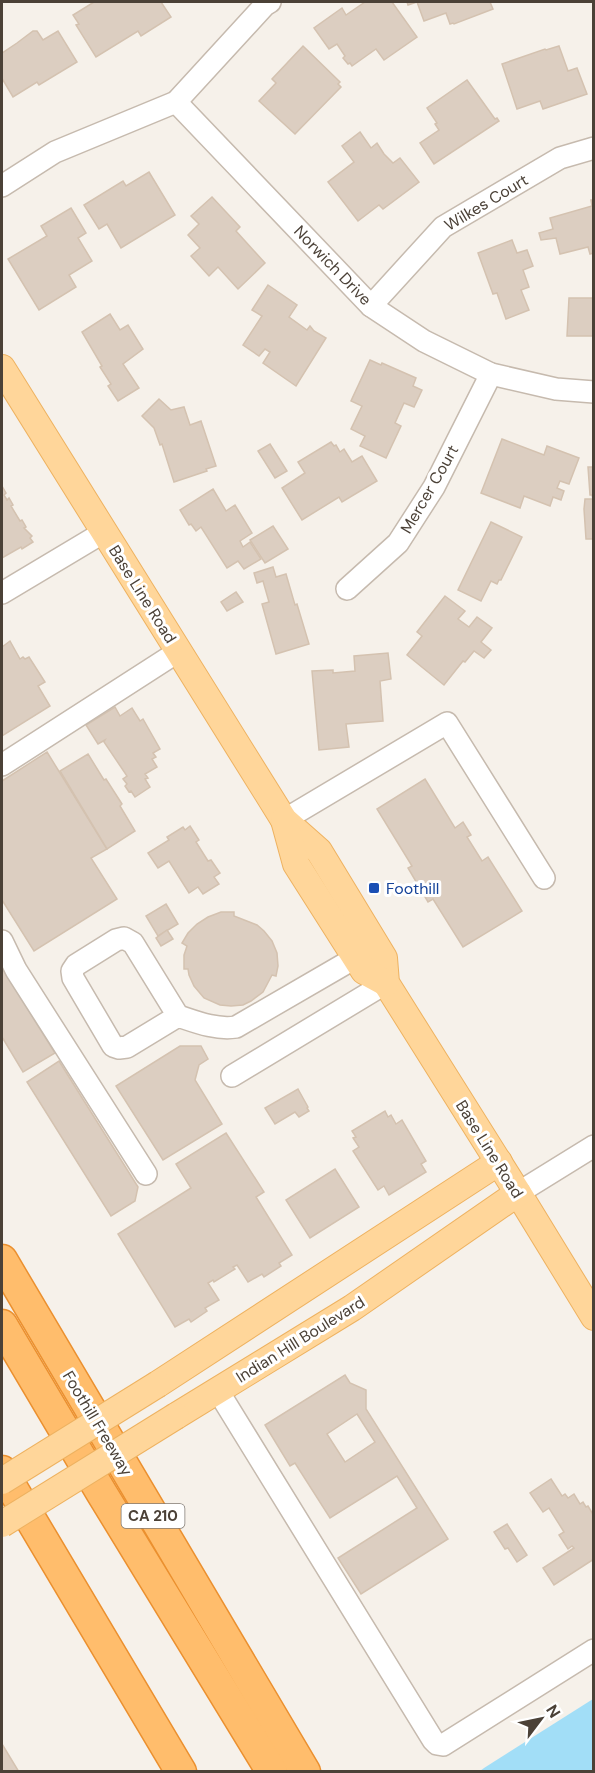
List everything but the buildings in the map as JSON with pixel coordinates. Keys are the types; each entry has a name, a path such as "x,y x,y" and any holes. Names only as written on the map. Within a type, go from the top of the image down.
{"highway":[{"name":"Foothill Freeway","path":"2,1260 305,1772"},
{"path":"2,1324 100,1492 272,1772"},
{"path":"2,1471 181,1772"}],"main road":[{"name":"Base Line Road","path":"3,373 284,820 318,851 384,958 386,983 594,1317"},
{"name":"Base Line Road","path":"284,820 296,864 364,971 386,983"},
{"path":"2,1481 158,1384 499,1162"},
{"name":"Indian Hill Boulevard","path":"2,1524 352,1308 518,1193"}],"street":[{"path":"2,186 55,152 176,102 270,2"},
{"name":"Norwich Drive","path":"176,102 371,306 424,341 490,374 556,389 594,392"},
{"name":"Wilkes Court","path":"371,306 443,226 560,158 594,148"},
{"name":"Mercer Court","path":"347,589 398,543 434,487 490,374"},
{"path":"2,593 104,532"},
{"path":"2,765 178,651"},
{"path":"284,820 447,723 544,878"},
{"path":"178,1016 126,1047 113,1046 73,978 72,972 76,965 116,940 124,938 133,943 178,1016 226,1029 236,1027 355,958"},
{"path":"2,941 16,970 146,1174"},
{"path":"232,1076 386,983"},
{"name":"Indian Hill Boulevard","path":"518,1193 594,1146"},
{"path":"218,1391 437,1744 442,1745 594,1650"}],"water":[{"path":"593,1699 593,1771 480,1771 484,1768"}],"place":[{"name":"Foothill","path":"374,888"}]}
